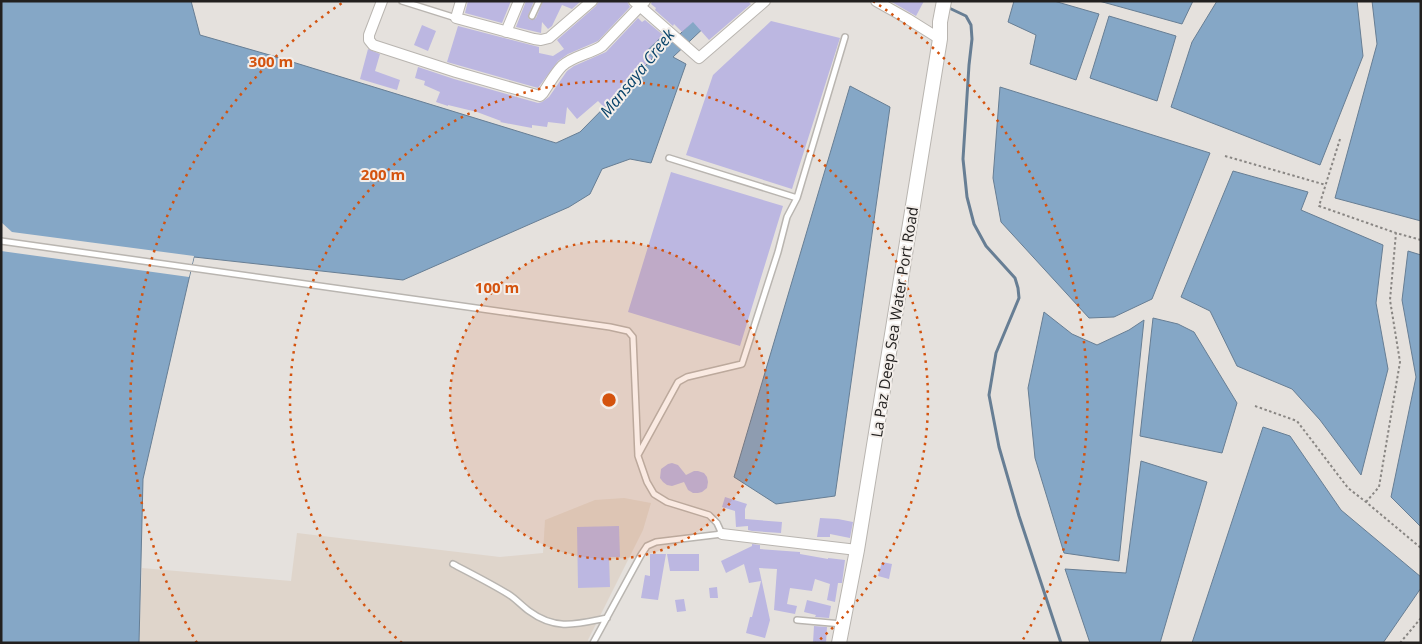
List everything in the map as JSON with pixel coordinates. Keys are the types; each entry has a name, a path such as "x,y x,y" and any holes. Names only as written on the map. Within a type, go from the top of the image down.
{"main road":[{"name":"La Paz Deep Sea Water Port Road","path":"839,643 857,550 940,39 940,22 944,1"}],"street":[{"path":"382,1 369,35 369,40 373,45 456,72 540,96 562,66 602,46 640,3 685,48 699,58 765,1"},
{"path":"461,1 456,18 541,40 548,38 592,1"},
{"path":"506,32 519,1"},
{"path":"876,1 940,39"},
{"path":"722,534 857,550"}],"lane":[{"path":"402,1 456,18"},
{"path":"532,16 539,1"},
{"path":"638,456 678,382 687,377 742,364 778,252 787,217 797,198 845,37"},
{"path":"670,158 797,198"},
{"path":"1,241 628,331 633,337 638,456 647,482 654,494 667,502 709,515 717,523 722,534 656,542 647,546 593,643"},
{"path":"453,564 510,595 543,620 572,625 607,618"},
{"path":"797,620 842,624"}],"path":[{"path":"1340,139 1318,206 1421,240"},
{"path":"1225,156 1326,185"},
{"path":"1366,502 1379,487 1400,362 1390,300 1396,233"},
{"path":"1255,406 1298,421 1348,488 1421,548"},
{"path":"1400,643 1421,618"}],"shaded area":[{"path":"624,498 651,503 643,530 588,640 590,643 139,643 142,568 291,581 297,533 500,557 543,553 545,520 595,500"}],"water":[{"path":"1,1 191,1 200,35 556,143 580,132 652,59 645,52 662,36 672,42 706,8 711,21 673,57 686,64 651,163 630,159 602,169 590,194 569,207 403,280 194,257 143,479 139,643 1,643"},
{"path":"1014,1 1054,1 1099,14 1076,80 1030,64 1036,35 1008,22"},
{"path":"1099,1 1193,1 1182,24"},
{"path":"1217,1 1357,1 1363,56 1320,165 1171,107 1192,42"},
{"path":"1372,1 1421,1 1421,221 1335,198 1377,44"},
{"path":"1109,16 1176,36 1157,101 1090,78"},
{"path":"850,86 890,107 835,496 776,504 734,477"},
{"path":"1000,87 1210,153 1152,299 1114,317 1089,318 1001,222 993,178"},
{"path":"1233,171 1308,192 1301,210 1383,245 1376,303 1388,369 1361,475 1320,420 1292,389 1237,366 1210,311 1181,297"},
{"path":"1408,251 1421,255 1421,527 1391,497 1416,377 1402,300"},
{"path":"1044,312 1072,334 1097,345 1129,330 1144,320 1119,561 1064,553 1035,458 1028,388"},
{"path":"1153,318 1178,324 1194,332 1237,403 1222,453 1140,436"},
{"path":"1263,427 1290,436 1341,510 1421,577 1421,588 1383,643 1192,643"},
{"path":"1141,461 1207,482 1160,643 1090,643 1065,569 1126,573"}],"pier":[{"path":"1,222 12,232 194,256 189,277 1,251"}],"building":[{"path":"468,1 511,1 502,23 465,13"},
{"path":"526,1 534,1 528,16 532,20 536,18 543,1 581,1 572,9 562,5 552,26 548,29 542,22 541,33 516,27"},
{"path":"599,1 627,1 630,7 598,41 568,54 558,61 538,88 447,62 458,26 539,47 539,53 553,56 564,49 557,40 596,6"},
{"path":"652,1 748,1 751,4 709,40 693,22 682,32 674,24 673,26 655,10 656,8 651,4"},
{"path":"890,1 924,1 916,16"},
{"path":"638,18 642,22 645,20 663,35 645,52 652,58 604,107 598,101 577,119 567,107 565,124 548,122 547,127 532,125 532,128 500,122 477,112 436,102 440,92 424,85 425,81 415,78 418,67 538,103 542,102 549,97 567,71 606,52"},
{"path":"771,21 840,38 792,189 686,155 713,75"},
{"path":"422,25 436,31 428,51 414,45"},
{"path":"368,49 380,54 375,71 400,80 397,90 360,79"},
{"path":"671,172 783,206 740,346 628,312"},
{"path":"672,463 678,465 686,475 694,471 704,473 708,482 707,488 702,492 693,493 688,490 684,482 672,486 667,485 660,478 661,469"},
{"path":"725,497 747,504 745,519 782,522 781,533 752,531 748,530 748,526 736,527 735,511 722,507"},
{"path":"820,518 853,522 850,538 830,534 830,537 817,537"},
{"path":"619,526 620,557 609,557 610,587 578,588 577,527"},
{"path":"752,544 760,545 760,549 800,552 800,554 828,559 845,560 842,583 838,583 835,602 827,600 830,584 815,579 812,591 790,588 787,604 797,606 795,614 774,610 777,569 759,568 770,620 765,638 746,633 761,581 749,583 744,564 726,573 721,561 752,546"},
{"path":"650,554 666,554 658,600 641,598 645,575 650,576"},
{"path":"667,554 699,554 699,571 670,571"},
{"path":"882,562 892,564 889,579 878,576"},
{"path":"717,587 718,598 710,598 709,588"},
{"path":"684,599 686,611 677,612 675,600"},
{"path":"807,600 831,606 829,618 815,617 816,615 804,612"},
{"path":"814,626 827,627 826,643 813,643"}],"waterway":[{"path":"947,7 966,16 971,25 972,39 963,159 967,197 974,224 986,246 1015,278 1018,288 1019,298 996,353 989,395 999,447 1019,516 1061,643"}],"water label":[{"name":"Mansaya Creek","path":"637,73"}]}
